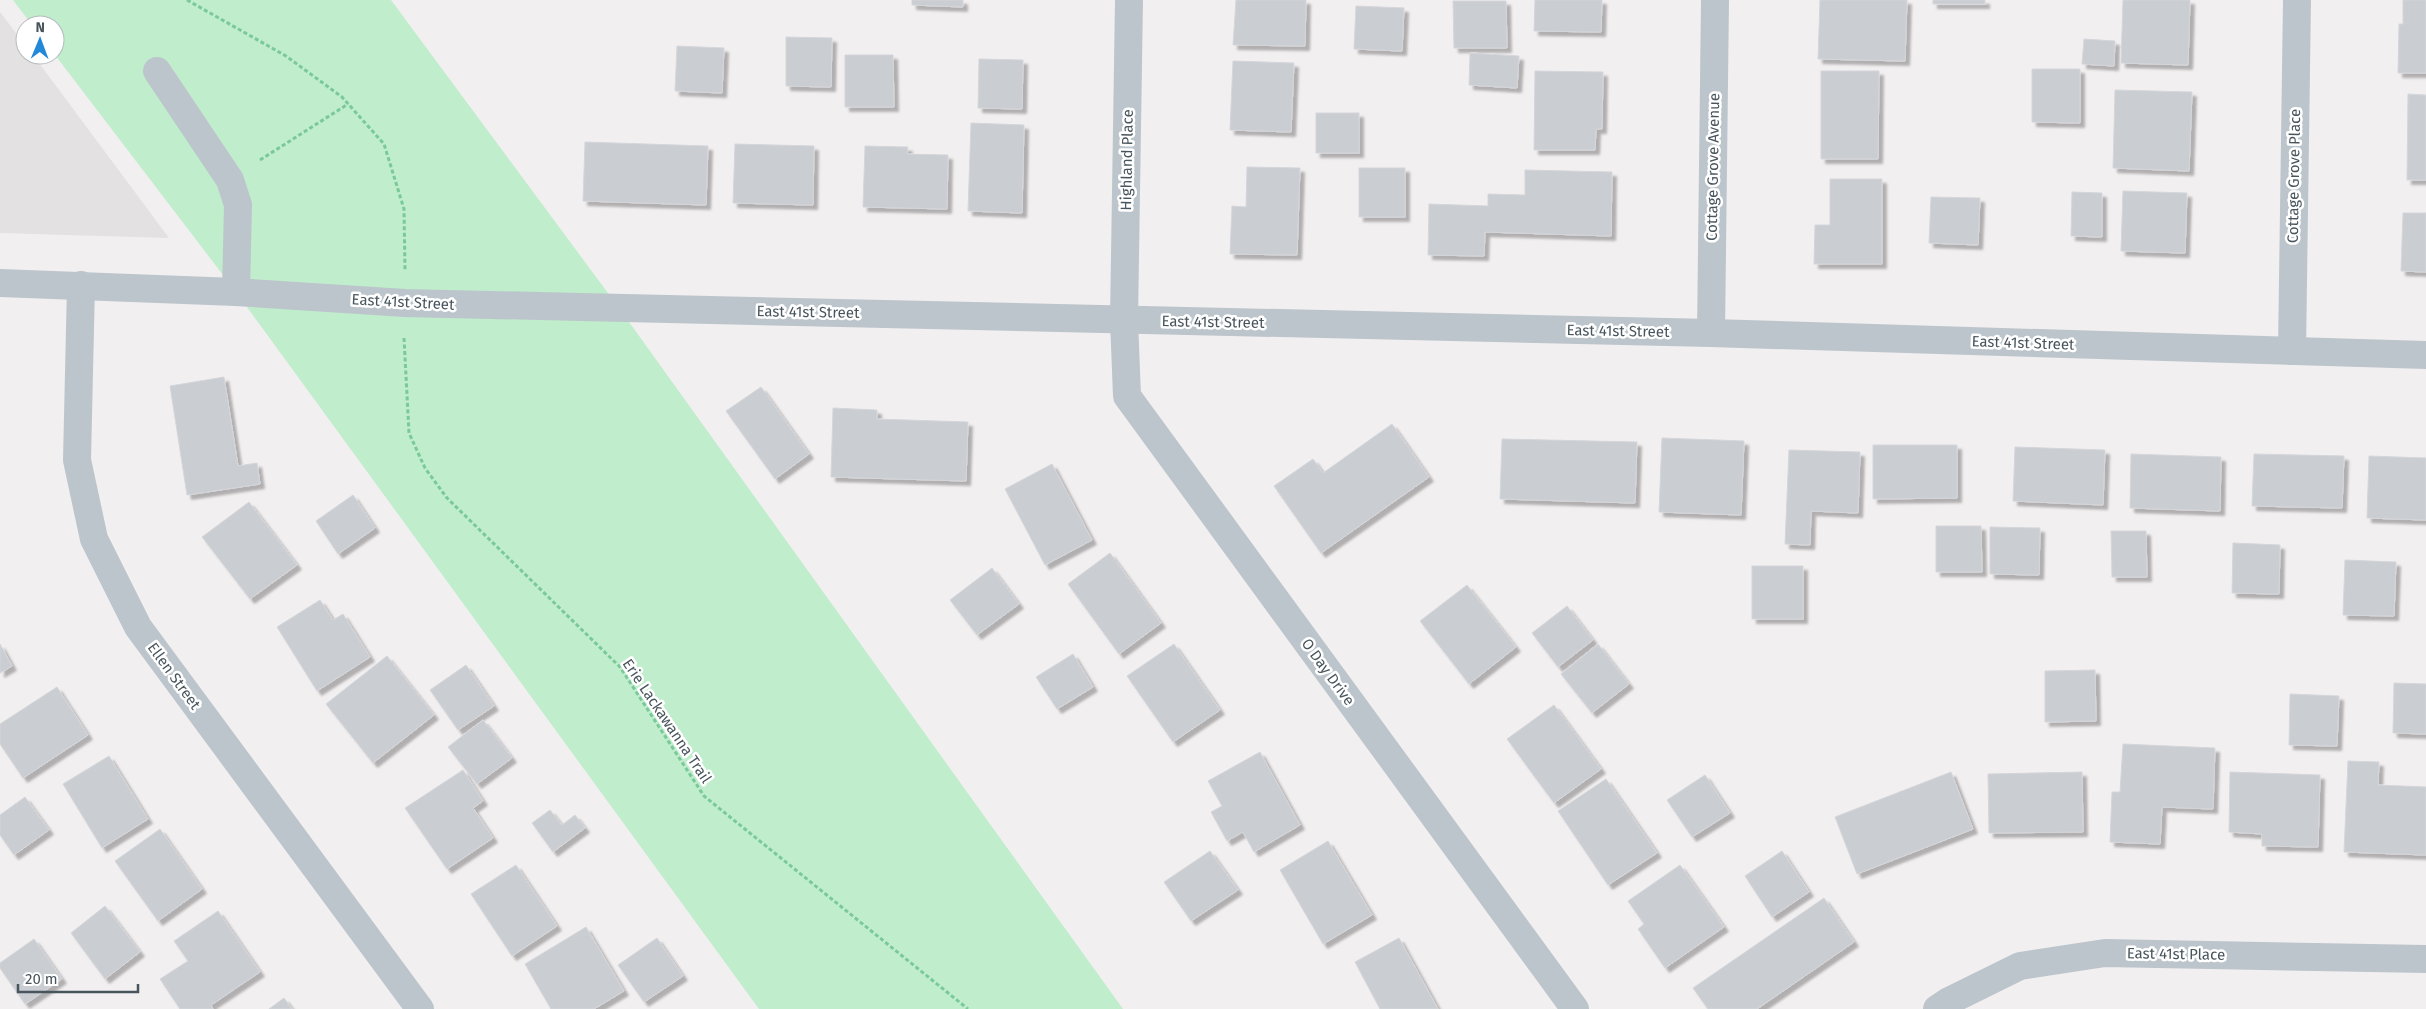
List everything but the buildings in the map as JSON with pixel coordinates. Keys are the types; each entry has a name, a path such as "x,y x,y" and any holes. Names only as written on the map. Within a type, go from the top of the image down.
{"street":[{"name":"Highland Place","path":"1124,320 1130,0"},
{"name":"Cottage Grove Avenue","path":"1711,333 1716,0"},
{"name":"Cottage Grove Place","path":"2292,351 2298,0"},
{"path":"157,71 230,180 238,205 236,292"},
{"name":"East 41st Street","path":"0,284 236,292 405,303 1711,333 2426,355"},
{"name":"Ellen Street","path":"81,286 77,460 94,539 138,627 420,1009"},
{"name":"O Day Drive","path":"1124,320 1127,396 1575,1009"},
{"name":"East 41st Place","path":"1937,1009 1949,1000 2020,966 2105,953 2426,959"}],"path":[{"path":"187,0 286,56 342,97 384,144 404,209 405,278"},
{"path":"230,180 348,104"},
{"name":"Erie Lackawanna Trail","path":"404,340 409,433 425,468 447,498 620,667 704,796 968,1009"}],"shaded area":[{"path":"0,12 15,32 15,65 40,65 169,238 0,233"}],"green space":[{"path":"13,0 391,0 619,308 1123,1009 759,1009 236,292 63,65 65,65 65,15 24,15"}]}
